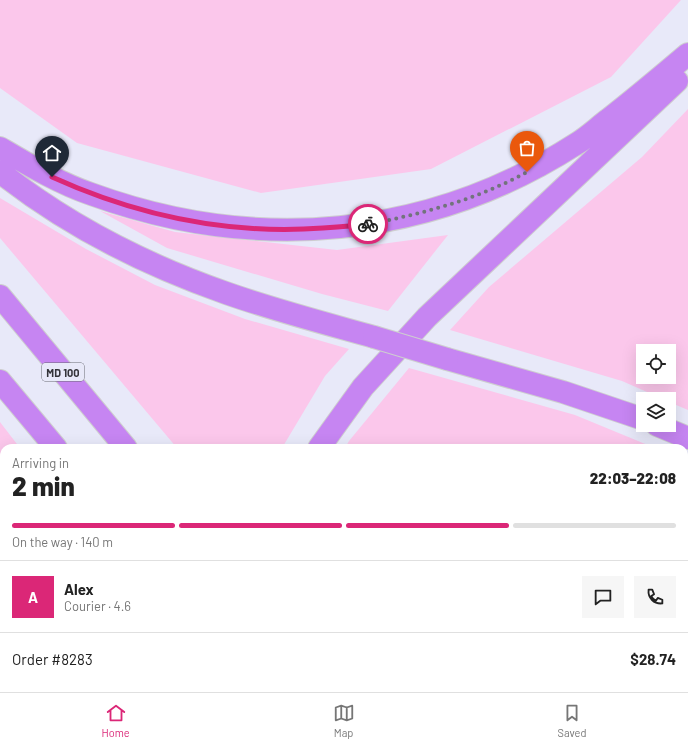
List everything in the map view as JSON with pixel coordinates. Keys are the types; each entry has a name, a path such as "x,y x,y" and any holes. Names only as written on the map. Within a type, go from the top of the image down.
{"highway":[{"path":"0,148 40,171 89,194 144,212 193,222 245,229 297,230 359,225 413,216 466,198 514,179 577,144 688,54"},
{"path":"322,444 363,387 427,317 688,70"},
{"path":"0,172 50,208 93,234 154,265 226,293 563,392 636,417"},
{"name":"MD 100","path":"0,296 123,444"},
{"path":"0,381 53,444"},
{"path":"674,432 688,438"}],"shaded area":[{"path":"0,0 681,0 611,77 431,169 261,193 77,143 0,88"},
{"path":"688,109 688,410 676,405 676,392 647,392 622,381 450,330 489,287 642,157"},
{"path":"0,198 86,249 155,285 245,319 349,349 325,376 284,444 174,444 0,238"},
{"path":"100,211 175,232 337,250 448,235 388,311 322,294 167,248"},
{"path":"409,368 575,415 645,444 347,444"},
{"path":"0,422 17,444 0,444"}],"way so far":[{"path":"368,224 413,216 466,198 514,179 527,172"}],"route":[{"path":"52,177 89,194 144,212 193,222 245,229 297,230 368,224"}]}
